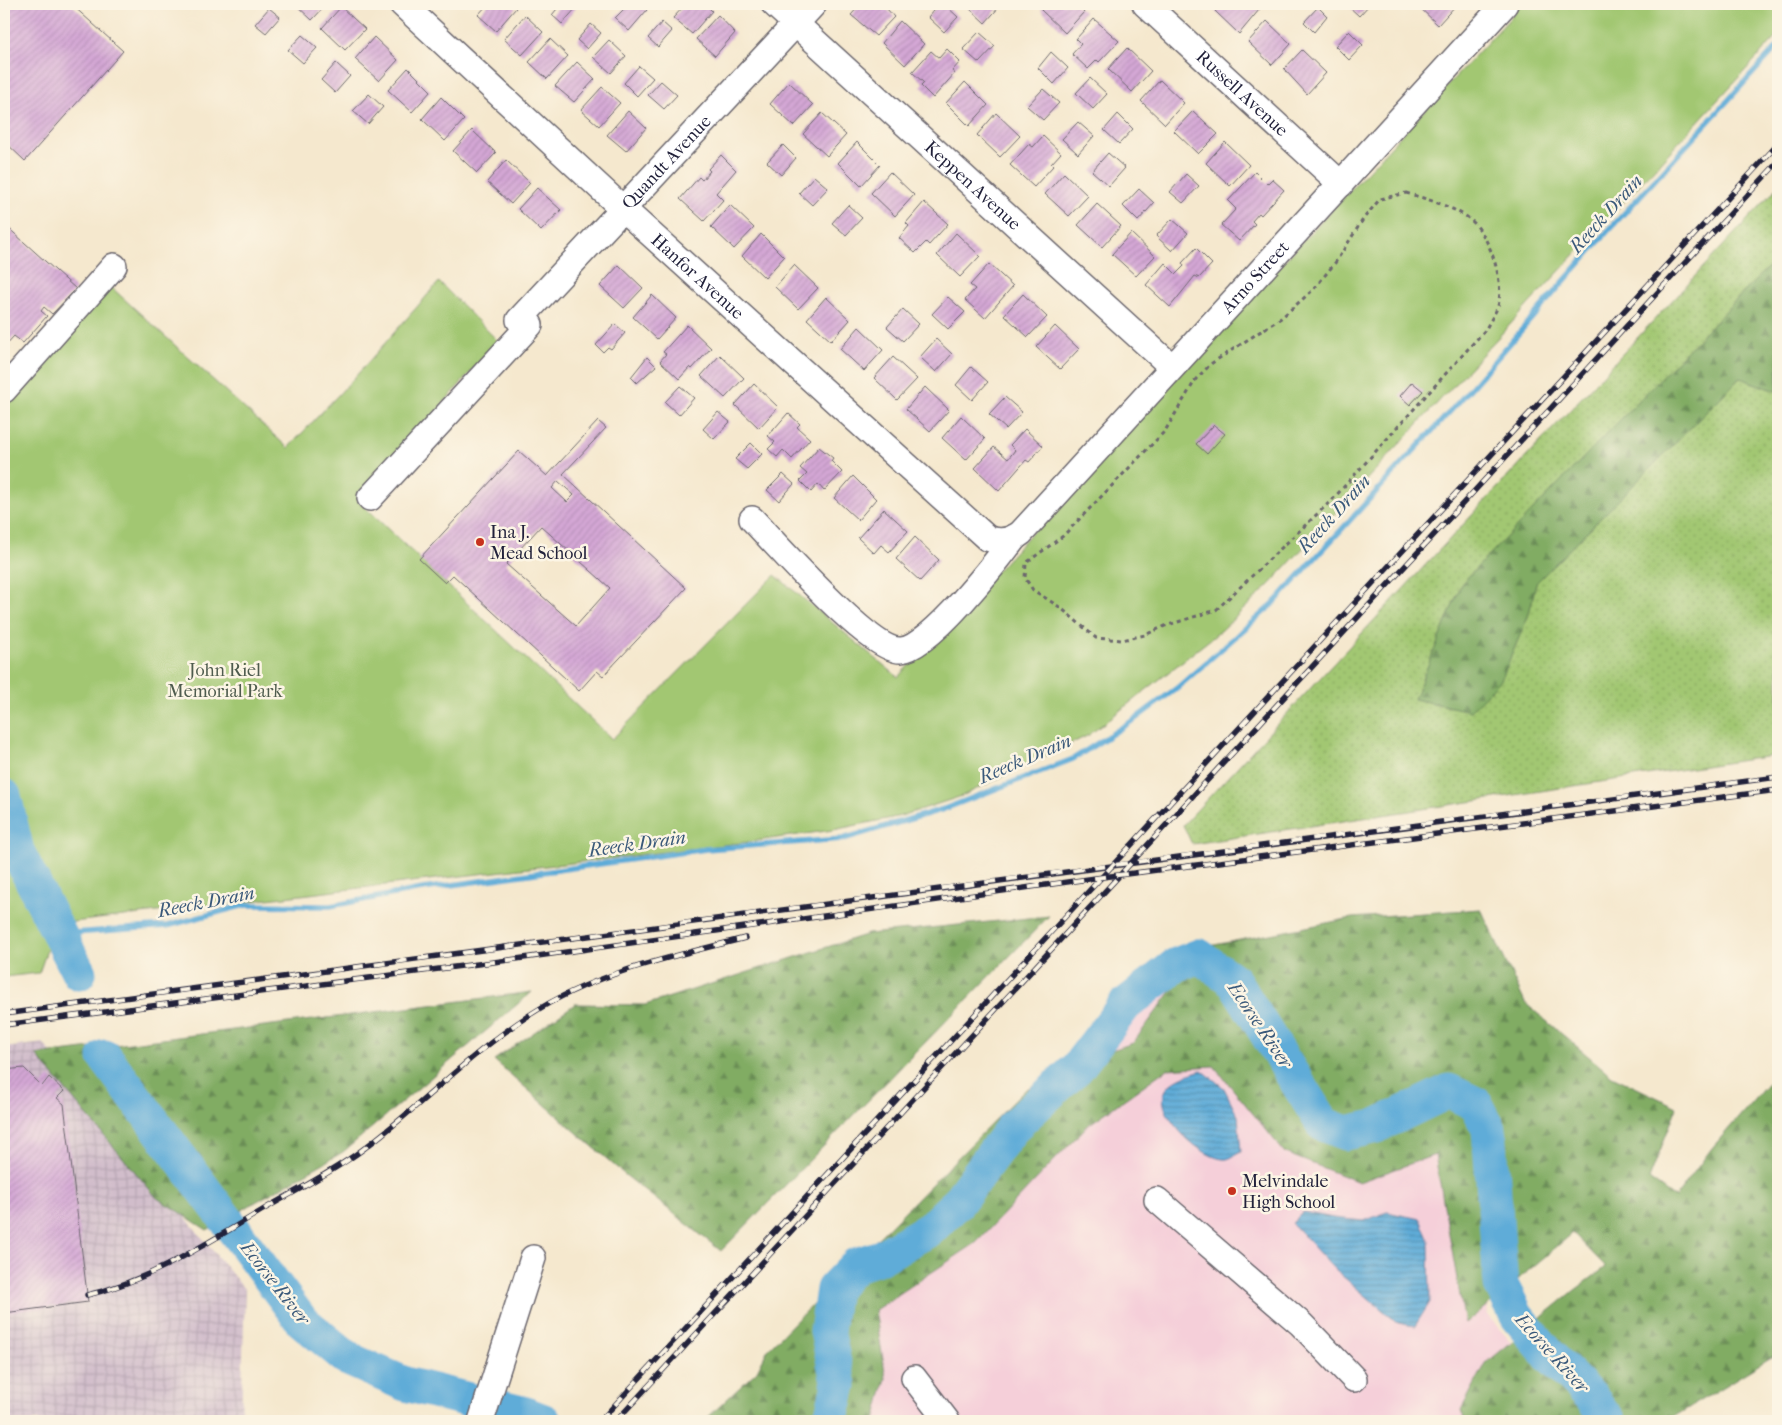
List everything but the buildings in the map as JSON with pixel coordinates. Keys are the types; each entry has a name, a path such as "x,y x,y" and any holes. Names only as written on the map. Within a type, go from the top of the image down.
{"street":[{"name":"Hanfor Avenue","path":"402,4 622,208 987,538 1008,539"},
{"name":"Keppen Avenue","path":"774,4 1172,368"},
{"name":"Quandt Avenue","path":"370,498 622,208 814,4"},
{"name":"Russell Avenue","path":"1145,4 1341,184"},
{"name":"Arno Street","path":"752,519 856,626 890,647 901,651 919,644 975,588 1008,539 1172,368 1505,4"},
{"path":"4,390 114,266"},
{"path":"1157,1200 1301,1324 1354,1379"},
{"path":"481,1421 533,1258"},
{"path":"914,1378 947,1421"}],"path":[{"path":"1406,193 1438,202 1469,218 1487,241 1497,269 1499,301 1486,328 1332,500 1242,588 1216,610 1165,626 1145,635 1122,640 1096,638 1061,608 1033,590 1026,578 1026,563 1063,536 1165,432 1196,378 1212,363 1281,318 1313,290 1335,263 1364,218 1380,199 1406,193"}],"shaded area":[{"name":"Melvindale High School","path":"1195,976 1478,1159 1488,1316 1545,1380 1532,1421 854,1421 857,1301 1088,1084 1134,1015"},
{"path":"43,1043 245,1290 241,1421 4,1421 4,1048"}],"green space":[{"name":"John Riel Memorial Park","path":"1518,4 1778,4 1778,35 1268,586 1222,630 1089,735 962,796 901,816 833,830 749,842 56,924 39,973 4,977 4,405 111,287 288,448 355,377 439,282 498,341 358,501 612,739 775,575 898,677 1512,16"},
{"path":"1778,187 1778,755 1192,844 1183,825"},
{"path":"1778,257 1778,392 1740,378 1536,583 1529,614 1501,680 1470,711 1414,699 1462,583"},
{"path":"1481,909 1525,1003 1612,1076 1677,1107 1649,1179 1675,1198 1712,1148 1778,1072 1778,1353 1667,1421 1465,1421 1461,1410 1486,1363 1606,1267 1573,1233 1465,1324 1435,1155 1359,1182 1285,1153 1214,1066 1167,1069 1087,1126 976,1243 875,1310 886,1378 875,1421 704,1421 757,1371 768,1349 1025,1090 1073,1063 1133,1043 1204,947 1352,918"},
{"path":"1049,916 721,1251 624,1174 494,1060 575,1004 645,1005 868,934"},
{"path":"532,992 343,1152 207,1230 157,1198 36,1055"}],"water":[{"path":"1202,1070 1224,1088 1238,1116 1241,1152 1227,1159 1218,1158 1196,1146 1175,1125 1164,1104 1164,1094 1170,1084 1191,1073"},
{"path":"1303,1212 1333,1218 1364,1221 1387,1212 1420,1219 1429,1241 1430,1302 1415,1326 1398,1323 1334,1269 1292,1223"}],"waterway":[{"name":"Reeck Drain","path":"61,934 167,926 245,905 330,906 416,890 706,849 843,839 944,809 1073,759 1135,719 1177,688 1273,604 1456,405 1607,232 1778,46"},
{"name":"Ecorse River","path":"4,796 17,851 79,973"},
{"name":"Ecorse River","path":"827,1421 831,1418 839,1385 827,1331 833,1289 856,1265 881,1257 930,1229 957,1203 1013,1127 1076,1069 1125,1005 1176,965 1199,956 1234,981 1323,1124 1346,1133 1374,1127 1449,1091 1476,1104 1489,1129 1501,1285 1517,1316 1550,1356 1590,1396 1609,1421"},
{"name":"Ecorse River","path":"105,1057 301,1320 348,1359 405,1384 526,1414 544,1421"}],"railway":[{"path":"600,1421 1778,144"},
{"path":"616,1421 1778,162"},
{"path":"4,1014 1778,777"},
{"path":"4,1025 509,960 1103,877 1778,790"},
{"path":"87,1295 110,1289 156,1271 313,1182 362,1150 509,1029 556,999 635,967 745,938"}],"place":[{"name":"Ina J. Mead School","path":"480,542"},
{"name":"Melvindale High School","path":"1232,1191"}]}
